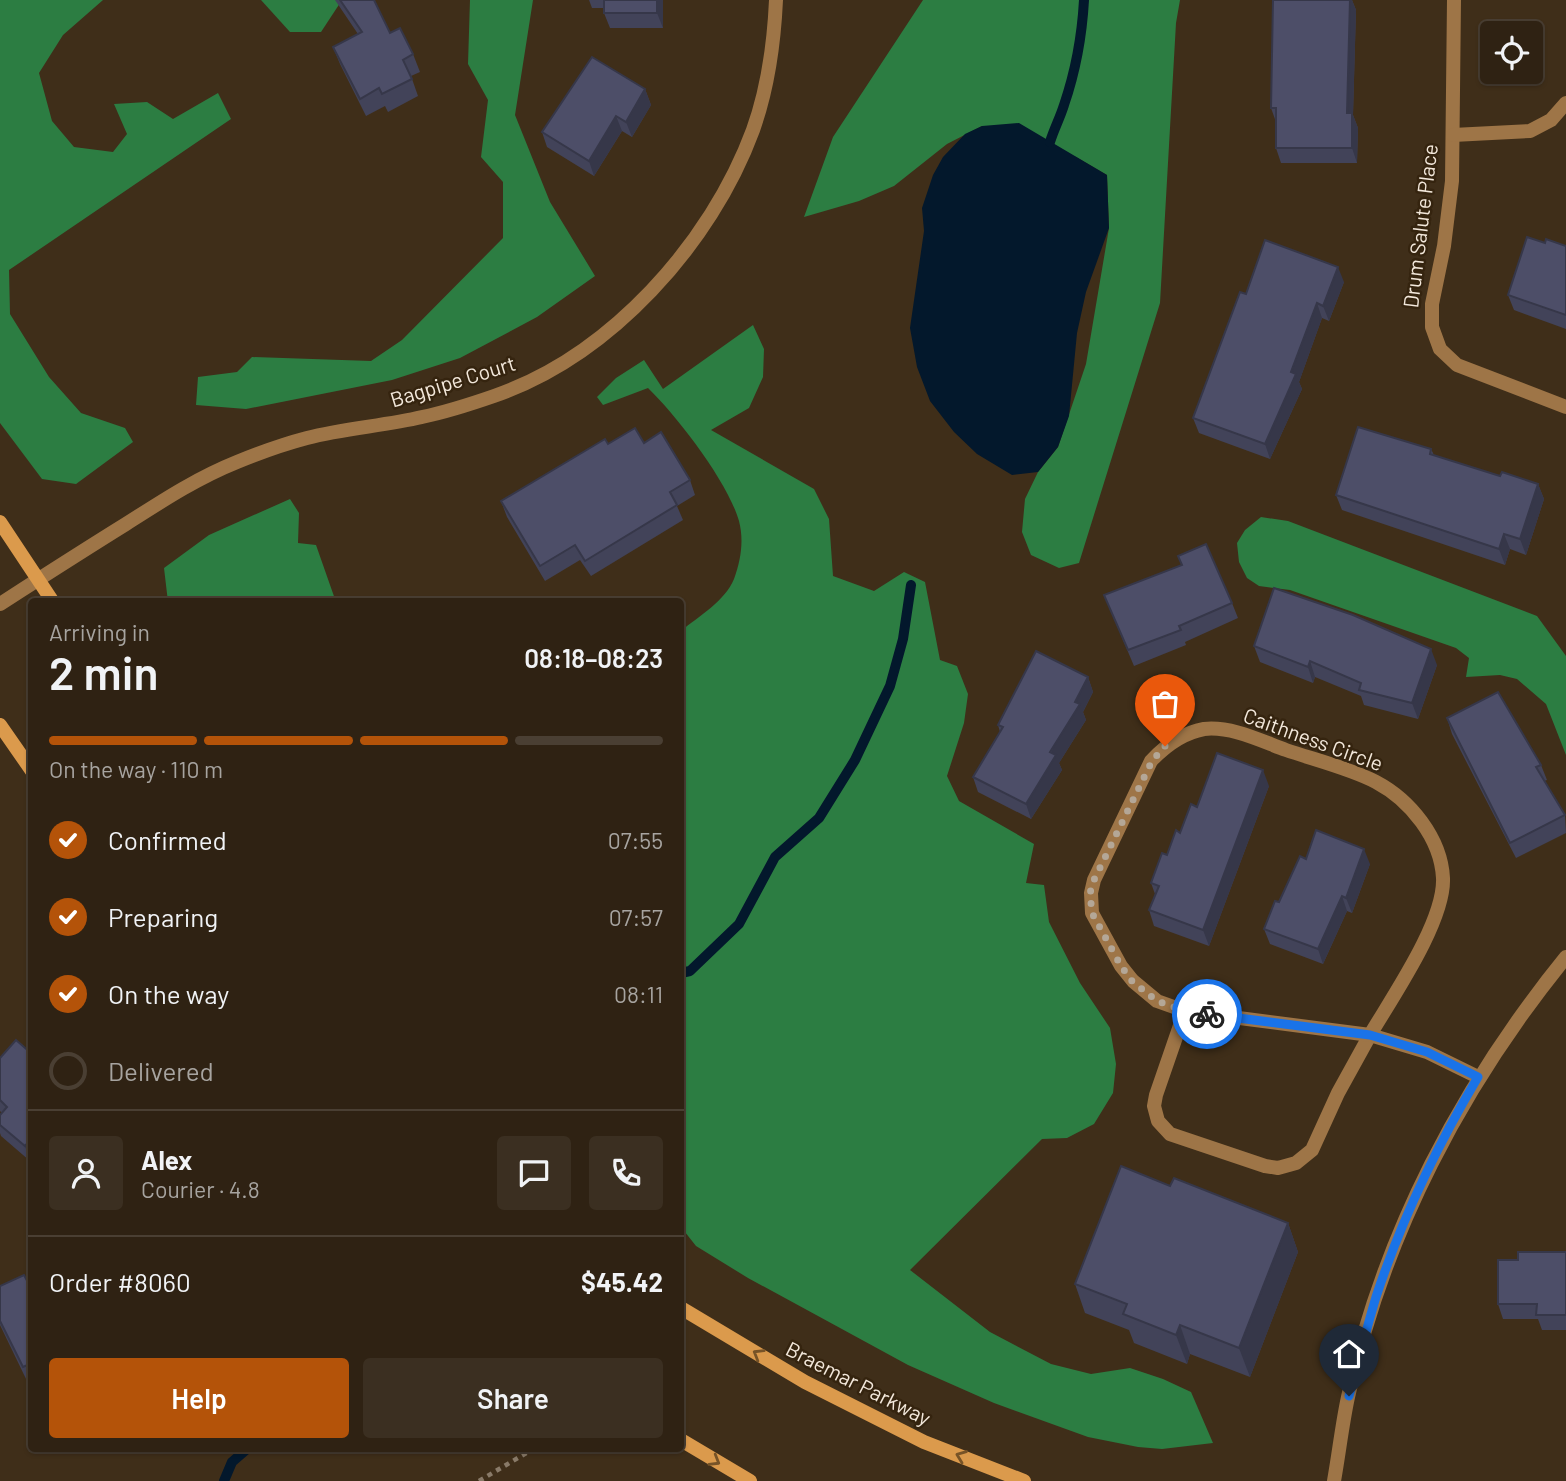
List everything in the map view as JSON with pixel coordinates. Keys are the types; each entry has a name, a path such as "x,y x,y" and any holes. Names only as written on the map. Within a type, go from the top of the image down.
{"street":[{"name":"Bagpipe Court","path":"0,604 184,487 237,462 308,438 425,417 495,396 550,372 606,332 657,285 700,232 728,187 753,130 767,83 775,34 776,0"},
{"name":"Drum Salute Place","path":"1454,0 1452,181 1444,246 1432,304 1432,327 1440,349 1457,365 1566,407"},
{"name":"Drum Salute Place","path":"1453,135 1531,131 1552,120 1566,103"},
{"path":"0,522 50,598"},
{"path":"0,724 28,765"},
{"name":"Caithness Circle","path":"1370,1035 1432,928 1441,901 1443,878 1439,856 1427,829 1404,802 1376,781 1233,731 1207,729 1187,733 1165,746 1152,761 1090,893 1092,913 1132,981 1157,1001 1185,1011 1370,1035 1427,1052 1478,1077"},
{"path":"1334,1481 1349,1396 1376,1297 1414,1200 1457,1112 1478,1077 1528,1003 1566,957"},
{"path":"1185,1011 1156,1095 1154,1106 1158,1121 1170,1134 1265,1167 1278,1168 1297,1163 1312,1150 1338,1093 1370,1035"},
{"name":"Braemar Parkway","path":"684,1310 805,1382 924,1442 1024,1481"},
{"path":"684,1442 750,1481"}],"path":[{"path":"479,1481 528,1452"}],"green space":[{"path":"0,0 103,0 63,35 39,73 52,121 74,147 113,152 127,134 114,104 147,102 173,119 218,93 231,119 9,270 10,314 49,377 81,413 125,428 133,442 76,484 42,479 0,423"},
{"path":"261,0 342,0 321,32 290,32"},
{"path":"470,0 533,0 515,115 550,202 595,276 537,317 460,358 392,380 246,409 196,405 198,377 237,372 252,357 371,361 402,340 503,238 503,182 481,157 488,100 468,64"},
{"path":"923,0 1180,0 1176,23 1160,303 1079,563 1059,568 1031,555 1022,532 1025,499 1038,472 1058,447 1086,364 1109,228 1107,175 1076,157 982,126 947,144 894,186 859,201 804,217 833,137"},
{"path":"753,325 764,349 763,377 749,408 711,430 814,489 829,519 833,576 874,591 904,572 925,582 940,660 957,666 968,694 964,723 947,776 959,801 1034,844 1026,883 1044,885 1049,922 1080,983 1110,1028 1116,1064 1113,1093 1094,1124 1067,1138 1042,1139 910,1270 990,1332 1051,1364 1091,1374 1130,1368 1191,1392 1213,1443 1162,1449 1138,1447 1088,1437 994,1403 908,1365 748,1278 696,1246 684,1231 684,629 711,608 730,587 738,565 741,535 733,505 713,469 687,432 648,388 603,405 597,397 616,378 644,360 663,389"},
{"path":"290,499 299,513 298,543 316,545 335,598 168,598 164,568 209,535"},
{"path":"1261,517 1288,521 1537,616 1566,656 1566,755 1546,704 1517,679 1500,675 1466,677 1469,658 1456,648 1290,590 1259,586 1247,578 1239,562 1237,543 1245,530"}],"water":[{"path":"1019,123 1107,175 1109,228 1086,292 1077,333 1069,416 1058,447 1038,472 1012,475 977,454 954,432 930,401 917,367 910,328 924,231 922,208 933,175 943,157 965,134 982,126"}],"building":[{"path":"340,0 374,0 390,33 400,28 413,54 403,60 412,79 382,94 379,88 360,99 333,47 362,32"},
{"path":"604,0 657,0 657,13 604,13"},
{"path":"1273,0 1350,0 1347,113 1352,113 1352,148 1276,148 1276,108 1271,108"},
{"path":"592,57 645,89 626,122 616,116 589,161 542,132"},
{"path":"1527,237 1545,243 1546,239 1566,246 1566,315 1508,295"},
{"path":"1265,240 1338,267 1323,306 1317,303 1291,372 1296,374 1265,444 1193,418 1240,292 1246,294"},
{"path":"1358,427 1431,449 1430,454 1500,476 1502,472 1538,484 1520,539 1504,534 1499,549 1336,495"},
{"path":"635,428 644,443 661,432 690,480 670,492 677,505 585,561 575,545 540,566 501,501 605,439 608,444"},
{"path":"1206,544 1232,603 1179,626 1181,630 1128,650 1104,595 1182,565 1178,556"},
{"path":"1274,588 1353,615 1431,649 1412,703 1359,690 1361,683 1310,661 1308,667 1254,646"},
{"path":"1036,651 1088,677 1075,702 1080,704 1050,752 1056,755 1026,804 973,777 1003,727 998,725"},
{"path":"1498,692 1541,765 1536,767 1565,815 1510,843 1447,718"},
{"path":"1217,753 1263,770 1203,930 1149,910 1159,886 1151,883 1162,853 1167,855 1176,830 1180,833 1191,804 1197,807"},
{"path":"1316,830 1364,849 1346,898 1342,896 1318,949 1264,929 1275,901 1279,902 1300,856 1306,859"},
{"path":"16,1040 28,1050 28,1143 25,1146 0,1125 0,1115 7,1107 0,1100 0,1058"},
{"path":"1121,1166 1170,1186 1174,1178 1288,1223 1239,1348 1180,1325 1176,1335 1123,1314 1127,1304 1075,1284"},
{"path":"1518,1252 1566,1252 1566,1315 1536,1315 1537,1304 1498,1304 1498,1260 1518,1260"},
{"path":"24,1275 28,1282 28,1365 23,1367 0,1321 0,1286"}],"waterway":[{"path":"1050,142 1075,66 1084,0"},
{"path":"684,972 690,971 739,924 775,857 819,818 855,760 890,686 903,639 911,585"},
{"path":"224,1481 232,1462 244,1452"}],"way so far":[{"path":"1165,746 1152,761 1094,880 1090,893 1092,913 1132,981 1157,1001 1185,1011 1207,1014"}],"route":[{"path":"1207,1014 1370,1035 1427,1052 1478,1077 1457,1112 1414,1200 1376,1297 1349,1396"}]}
